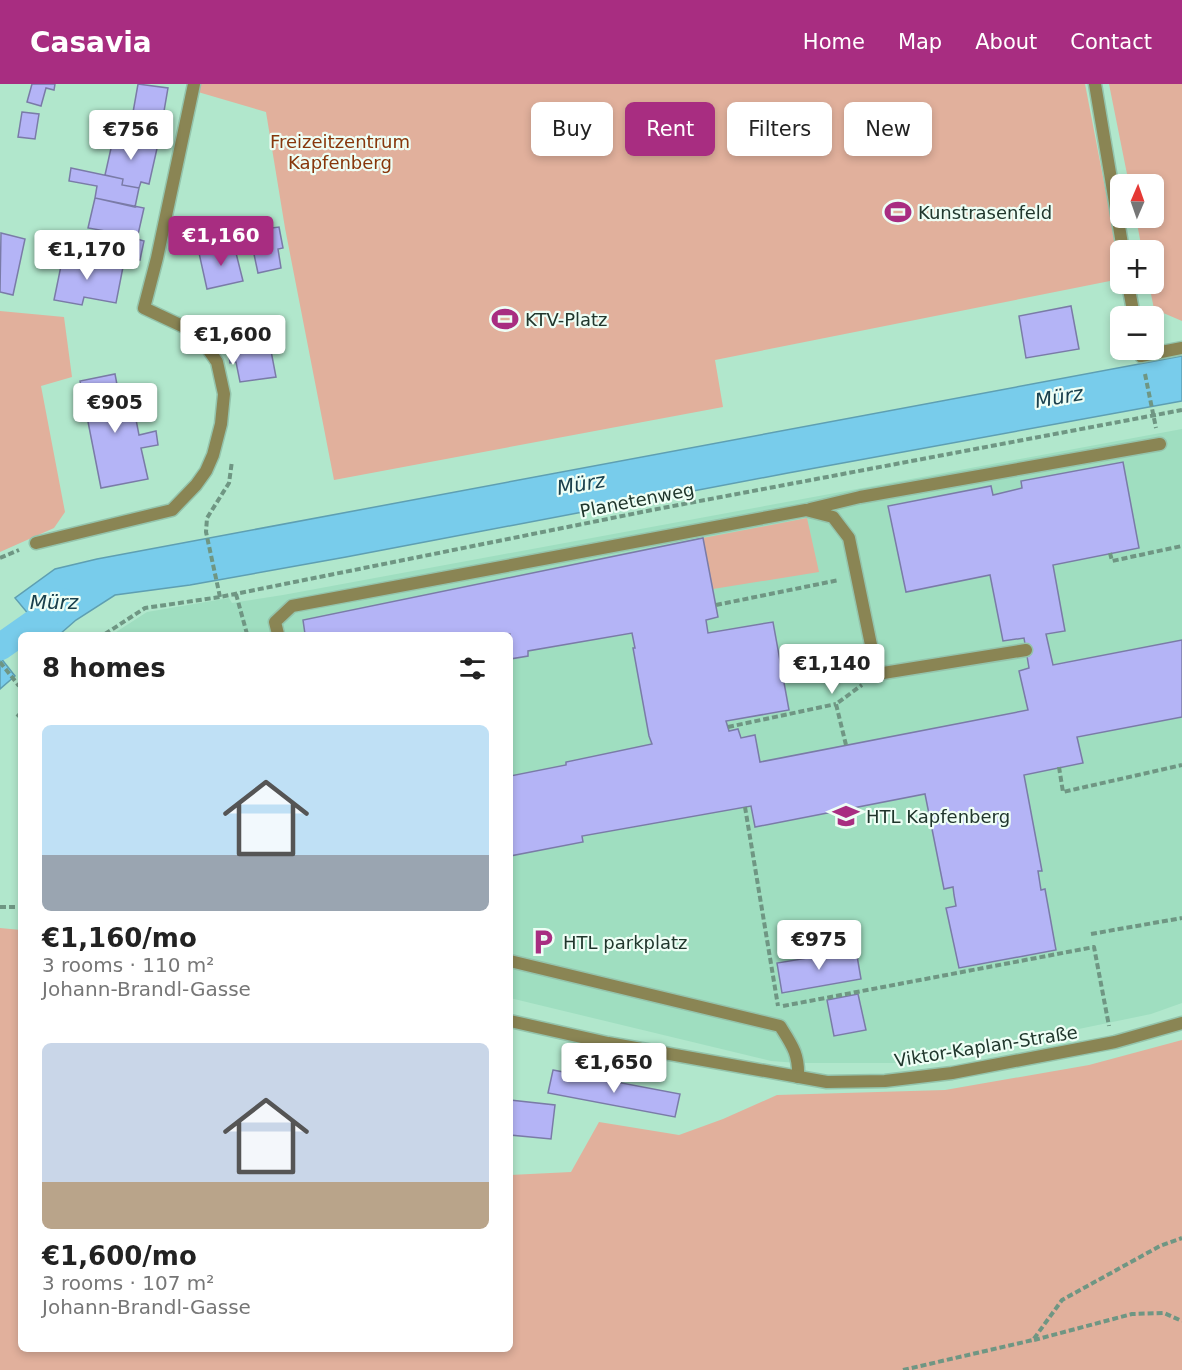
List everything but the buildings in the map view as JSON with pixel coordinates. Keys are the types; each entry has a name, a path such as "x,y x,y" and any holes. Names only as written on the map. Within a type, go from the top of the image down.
{"street":[{"path":"36,543 172,510 196,485 213,455 221,424 224,394 217,362 197,333 144,308 194,84"},
{"path":"1095,84 1121,240"},
{"path":"1164,350 1182,348"},
{"path":"278,632 275,622 292,606 806,510 860,497 1160,444"},
{"path":"806,510 833,517 849,538 877,674 1026,650"},
{"path":"513,962 780,1026 795,1049 798,1077"},
{"name":"Viktor-Kaplan-Straße","path":"513,1022 608,1043 827,1082 885,1081 952,1073 1115,1042 1182,1023"}],"path":[{"path":"1142,360 1154,415"},
{"name":"Planetenweg","path":"108,632 145,608 236,594 652,510 1182,410"},
{"path":"206,532 220,597"},
{"path":"1110,553 1112,561 1182,546"},
{"path":"716,605 858,577"},
{"path":"236,594 246,632"},
{"path":"0,662 18,685"},
{"path":"728,727 837,704 877,674"},
{"path":"837,704 846,745"},
{"path":"1059,767 1064,792 1182,765"},
{"path":"745,807 778,1007 1094,947 1111,1033"},
{"path":"0,907 18,907"},
{"path":"1091,934 1182,918"},
{"path":"1033,1340 1062,1300 1160,1246 1182,1238"},
{"path":"903,1370 1132,1314 1164,1312 1182,1321"}],"shaded area":[{"name":"HTL Kapfenberg","path":"1182,429 1182,1003 1151,1014 915,1063 798,1063 771,1061 513,999 513,632 116,632 147,612 229,598 232,603"}],"green space":[{"name":"Freizeitzentrum Kapfenberg","path":"201,84 1085,84 1110,213 1110,228 1113,228 1115,240 1110,240 1110,281 715,360 723,407 334,480 285,228 266,112 198,92"},
{"path":"1109,84 1182,84 1182,321 1164,313 1164,306 1153,306 1151,294 1164,294 1164,240 1140,240 1138,228 1164,228 1164,174 1127,174"},
{"path":"0,311 64,317 72,377 41,386 65,512 54,528 0,552"},
{"path":"807,518 819,572 713,589 703,538"},
{"path":"0,928 18,930 18,1352 513,1352 513,1175 571,1172 599,1122 679,1135 723,1119 777,1095 945,1090 1089,1065 1182,1040 1182,1370 0,1370"}],"water":[{"name":"Mürz","path":"1182,356 1182,401 346,557 190,585 115,595 76,620 62,632 43,632 15,598 55,569 97,559"},
{"name":"Mürz","path":"0,657 15,676 0,689"}],"waterway":[{"name":"Mürz","path":"21,632 64,602"},
{"name":"Mürz","path":"0,647 18,634"}],"place":[{"name":"Kunstrasenfeld","path":"898,212"},
{"name":"KTV-Platz","path":"505,319"},
{"name":"HTL Kapfenberg","path":"846,816"},
{"name":"HTL parkplatz","path":"543,942"}]}
